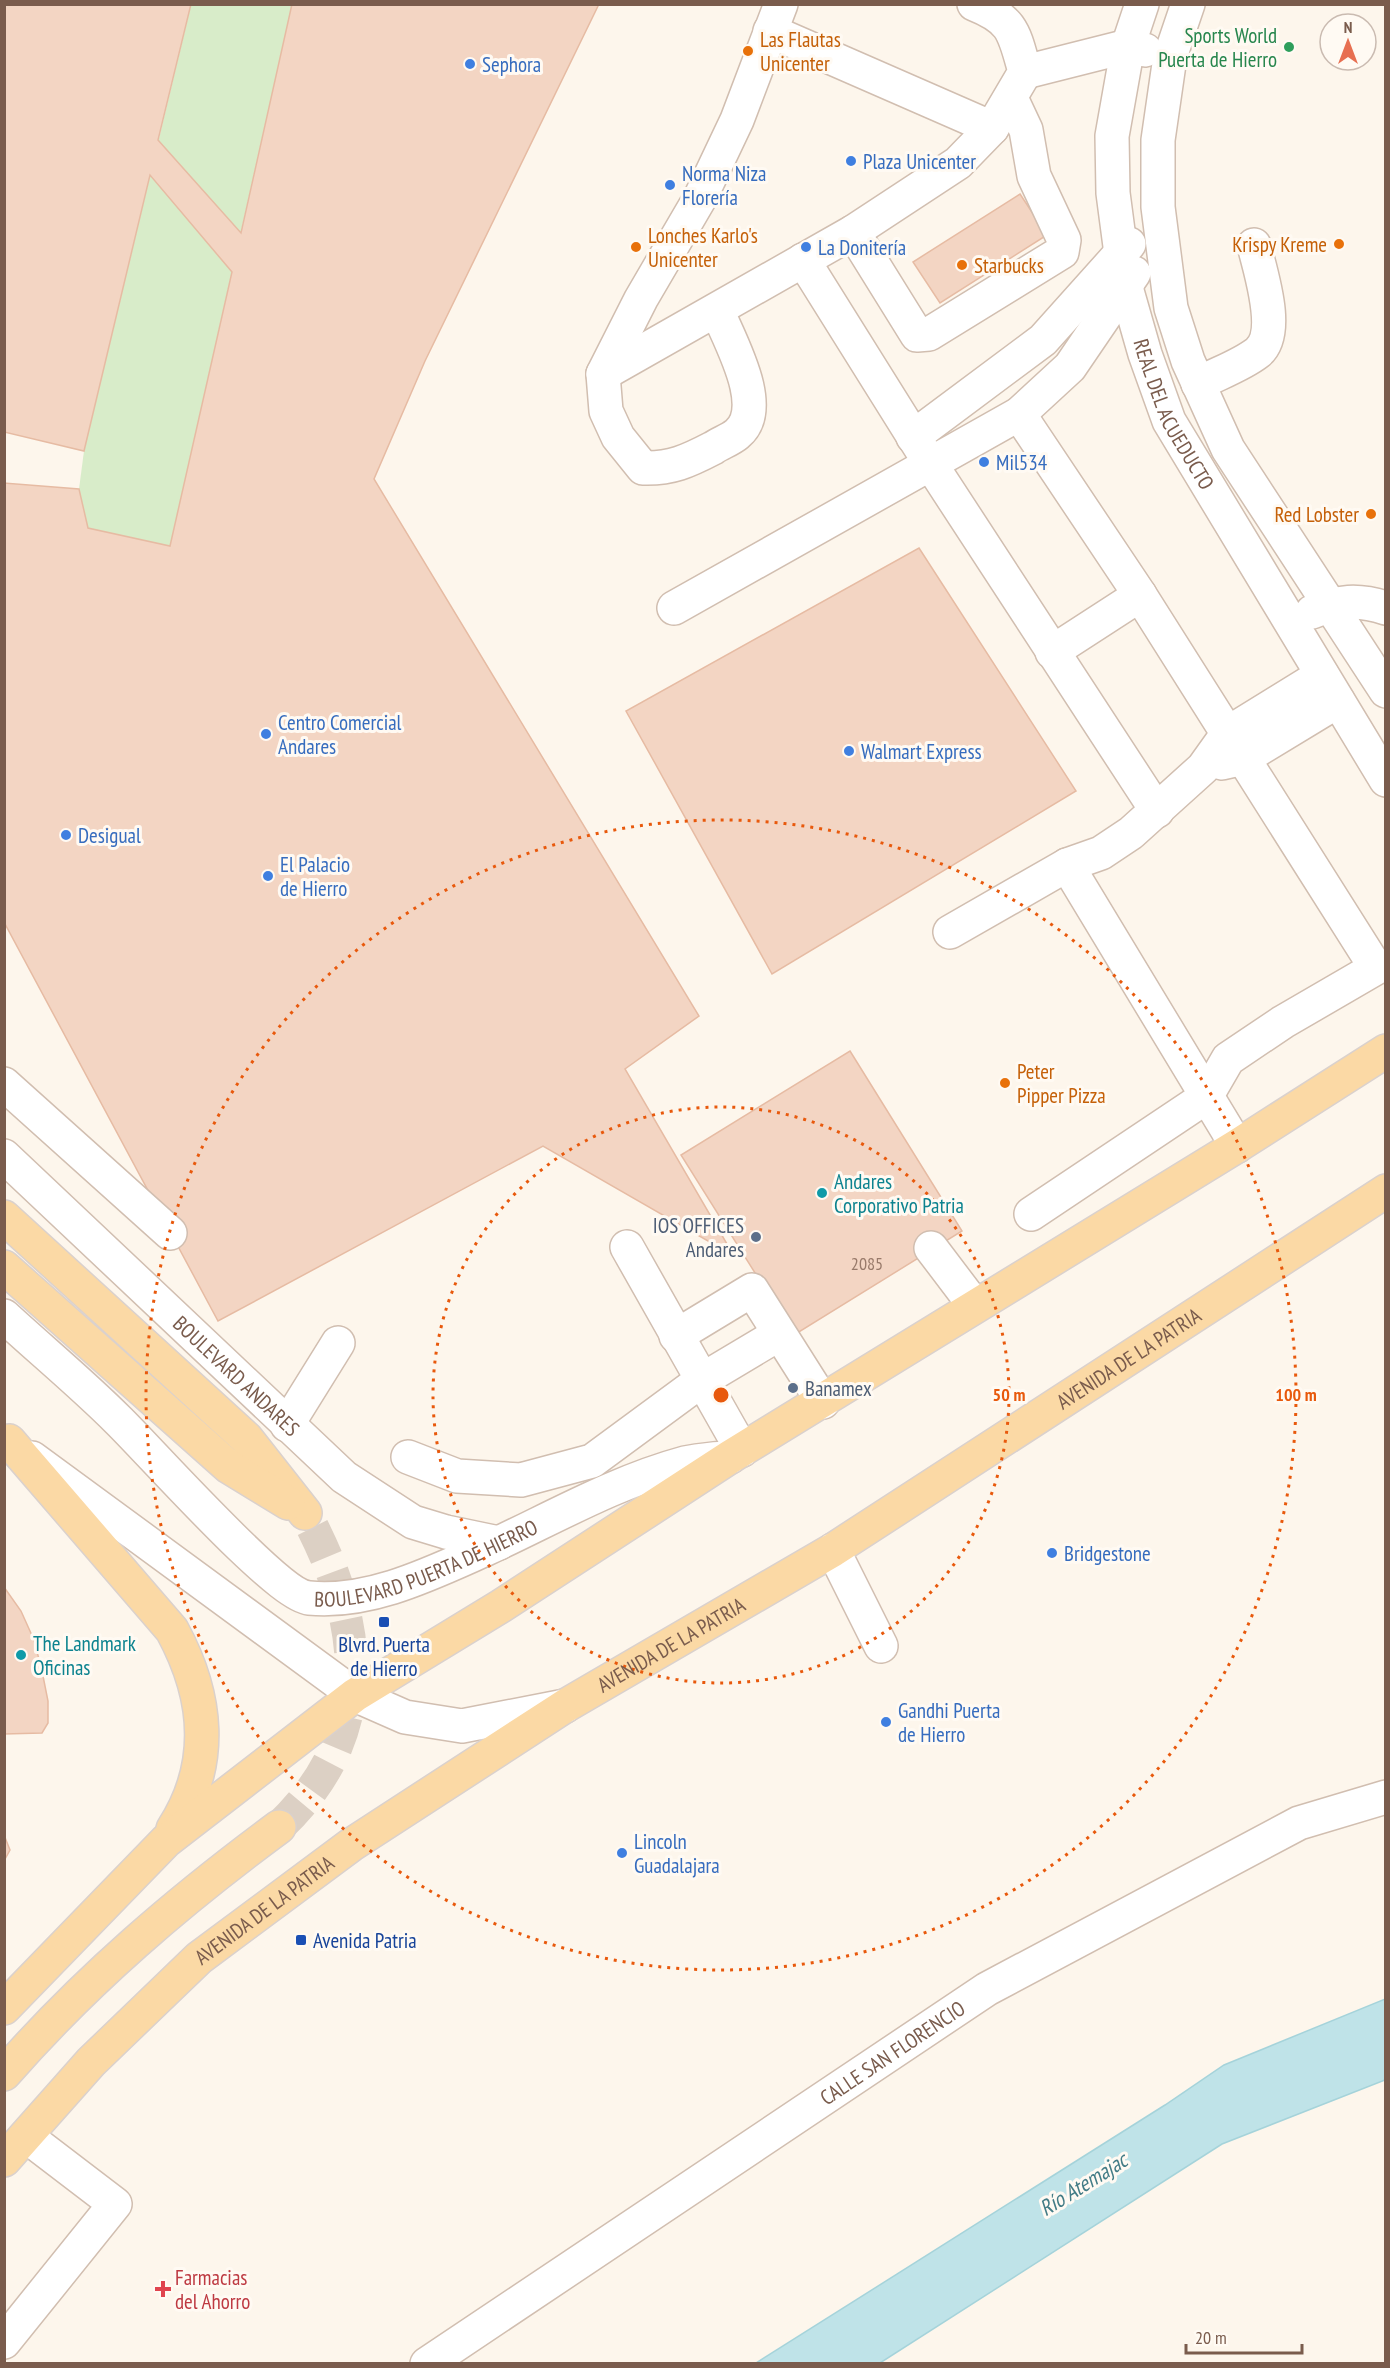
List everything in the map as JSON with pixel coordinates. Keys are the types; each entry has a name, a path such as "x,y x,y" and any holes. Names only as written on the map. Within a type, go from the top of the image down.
{"main road":[{"path":"9,1999 166,1841 355,1695 501,1606 736,1453 823,1402 975,1306 1238,1146 1386,1051"},
{"name":"AVENIDA DE LA PATRIA","path":"4,2160 91,2062 199,1958 351,1845 565,1706 833,1550 1386,1191"},
{"path":"4,1217 246,1438 305,1513 229,1467 4,1266"},
{"path":"7,1439 172,1630 187,1657 197,1685 202,1742 191,1794 166,1841"},
{"path":"4,2074 76,1998 133,1943 203,1883 279,1827"}],"street":[{"path":"853,232 917,335 929,334 1062,252 1064,240 1034,176 1018,85 1016,40 1005,20 974,4"},
{"name":"REAL DEL ACUEDUCTO","path":"1142,4 1128,46 1112,136 1113,193 1123,269 1145,354 1169,421 1330,688 1381,761"},
{"name":"REAL DEL ACUEDUCTO","path":"1188,4 1170,57 1158,140 1158,207 1171,308 1188,361 1228,449 1386,691"},
{"path":"717,310 750,391 748,415 738,433 682,465 643,468 618,437 606,411 603,374 641,299 700,198 737,120 776,18 992,128"},
{"path":"603,374 853,232 957,163 992,128 1018,85 1128,46 1170,57"},
{"path":"922,450 1019,414 1070,367 1158,207"},
{"path":"674,608 922,450 1123,269 1161,242"},
{"path":"1198,384 1258,352 1268,331 1268,306 1254,245"},
{"path":"803,260 922,450 1157,811"},
{"path":"1019,414 1140,595 1376,968 1283,1022 1228,1059 1206,1097 1031,1214"},
{"path":"1052,652 1140,595"},
{"path":"1289,622 1330,605 1348,601 1368,602 1386,608"},
{"path":"950,932 1067,865 1101,853 1157,811 1203,768 1330,688"},
{"path":"1067,865 1206,1097 1238,1146"},
{"path":"4,1084 170,1233"},
{"name":"BOULEVARD ANDARES","path":"4,1156 344,1477 413,1522 446,1532 499,1543"},
{"path":"627,1247 702,1380 736,1453"},
{"path":"931,1248 975,1306"},
{"path":"676,1336 752,1290 823,1402"},
{"name":"BOULEVARD PUERTA DE HIERRO","path":"4,1316 119,1420 179,1485 275,1578 306,1598 334,1598 380,1589 422,1577 624,1483 687,1463 736,1453"},
{"path":"408,1457 457,1476 521,1480 592,1461 702,1380 779,1334"},
{"path":"287,1425 338,1342"},
{"path":"7,1439 355,1695 405,1716 462,1726 565,1706"},
{"path":"833,1550 881,1646"},
{"name":"CALLE SAN FLORENCIO","path":"427,2364 987,1989 1299,1823 1386,1797"},
{"path":"4,2342 115,2204 26,2136"}],"green space":[{"path":"191,5 292,5 170,546 88,528 79,489 84,451"}],"water":[{"name":"Río Atemajac","path":"1385,1999 1385,2080 1222,2144 880,2363 756,2363 1165,2105 1224,2065"}],"building":[{"name":"Centro Comercial Andares","path":"4,4 191,4 158,140 241,233 292,4 599,4 425,361 374,479 699,1016 625,1069 734,1256 543,1146 218,1321 4,922 4,483 79,489 88,528 170,546 232,272 150,175 84,451 4,432"},
{"path":"1020,194 1047,235 940,303 913,262"},
{"name":"Walmart Express","path":"919,548 1076,791 772,974 626,711"},
{"name":"Andares Corporativo Patria","path":"850,1051 962,1231 794,1335 681,1155"},
{"name":"The Landmark Oficinas","path":"4,1587 21,1611 34,1640 48,1701 48,1723 42,1733 4,1734"},
{"name":"The Landmark Oficinas","path":"4,1587 21,1611 34,1640 48,1701 48,1723 42,1733 4,1734"},
{"path":"4,1835 10,1850 4,1861"}],"tunnel":[{"path":"279,1827 311,1791 333,1754 346,1716 351,1677 349,1637 340,1596 325,1555 305,1513"}],"place":[{"name":"Sports World Puerta de Hierro","path":"1289,47"},
{"name":"Las Flautas Unicenter","path":"748,51"},
{"name":"Sephora","path":"470,64"},
{"name":"Plaza Unicenter","path":"851,161"},
{"name":"Norma Niza Florería","path":"670,185"},
{"name":"Krispy Kreme","path":"1339,244"},
{"name":"Lonches Karlo's Unicenter","path":"636,247"},
{"name":"La Donitería","path":"806,247"},
{"name":"Starbucks","path":"962,265"},
{"name":"Mil534","path":"984,462"},
{"name":"Red Lobster","path":"1371,514"},
{"name":"Centro Comercial Andares","path":"266,734"},
{"name":"Walmart Express","path":"849,751"},
{"name":"Desigual","path":"66,835"},
{"name":"El Palacio de Hierro","path":"268,876"},
{"name":"Peter Pipper Pizza","path":"1005,1083"},
{"name":"Andares Corporativo Patria","path":"822,1193"},
{"name":"IOS OFFICES Andares","path":"756,1237"},
{"name":"Banamex","path":"793,1388"},
{"name":"Bridgestone","path":"1052,1553"},
{"name":"Blvrd. Puerta de Hierro","path":"384,1622"},
{"name":"The Landmark Oficinas","path":"21,1655"},
{"name":"Gandhi Puerta de Hierro","path":"886,1722"},
{"name":"Lincoln Guadalajara","path":"622,1853"},
{"name":"Avenida Patria","path":"301,1940"},
{"name":"Farmacias del Ahorro","path":"163,2289"}]}
